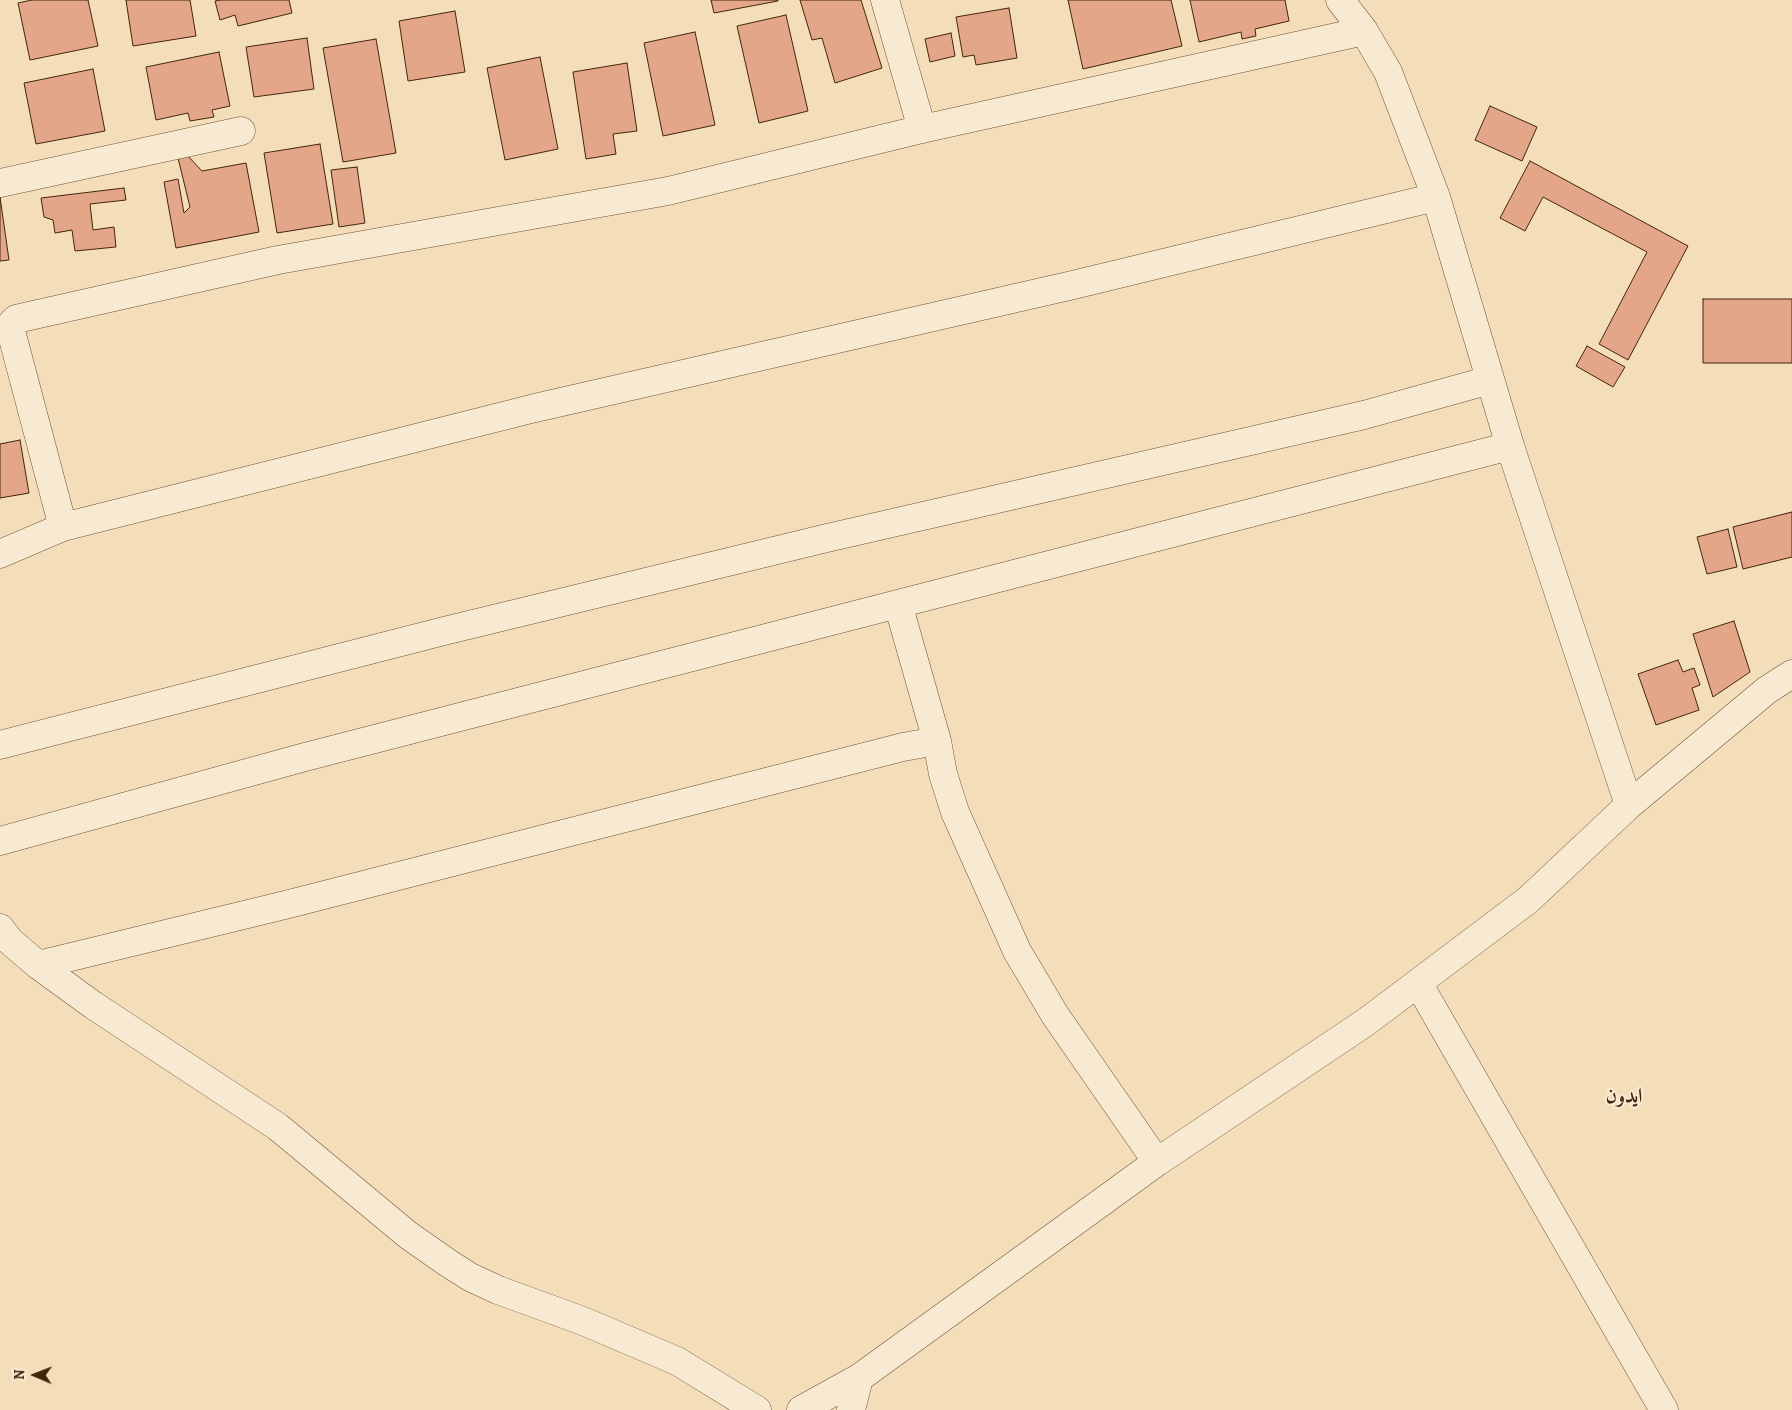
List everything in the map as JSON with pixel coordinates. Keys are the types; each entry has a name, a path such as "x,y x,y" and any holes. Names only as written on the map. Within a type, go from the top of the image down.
{"street":[{"path":"885,0 922,129"},
{"path":"1340,0 1364,31 1388,72 1436,197 1510,446 1629,805"},
{"path":"62,527 11,331 12,323 16,319 278,260 668,190 922,129 1364,31"},
{"path":"0,183 241,131"},
{"path":"0,554 62,527 535,408 1063,287 1436,197"},
{"path":"0,745 454,629 827,538 1364,415 1490,380"},
{"path":"0,841 305,757 1510,446"},
{"path":"898,604 937,741 943,774 955,812 1017,951 1055,1015 1157,1162"},
{"path":"801,1410 859,1378 1157,1162 1366,1022 1528,900 1629,805 1767,690 1792,674"},
{"path":"38,966 285,906 903,747 937,741"},
{"path":"0,928 10,941 38,966 278,1127 408,1235 463,1273 498,1290 583,1321 677,1361 756,1410"},
{"path":"1418,983 1664,1410"},
{"path":"851,1410 859,1378"}],"building":[{"path":"32,0 88,0 98,46 30,60 18,3"},
{"path":"126,0 190,0 196,36 133,46"},
{"path":"289,0 292,13 238,26 235,15 220,20 215,1"},
{"path":"711,0 778,0 778,1 714,13"},
{"path":"800,0 861,0 882,68 835,83 822,38 812,40"},
{"path":"1068,0 1171,0 1182,46 1083,69"},
{"path":"1190,0 1285,0 1289,21 1255,29 1256,36 1242,39 1241,32 1199,42"},
{"path":"1009,8 1017,58 976,65 974,55 963,57 956,17"},
{"path":"455,11 465,72 408,81 399,21"},
{"path":"786,15 808,111 759,123 737,26"},
{"path":"695,32 715,125 663,136 644,43"},
{"path":"951,33 955,56 930,62 925,39"},
{"path":"307,38 314,89 254,97 246,47"},
{"path":"376,39 396,153 343,162 323,48"},
{"path":"219,52 230,106 212,110 214,117 190,121 188,113 156,120 146,67"},
{"path":"540,57 558,149 505,160 487,68"},
{"path":"627,63 637,131 613,134 616,154 586,159 573,72"},
{"path":"93,69 105,131 36,144 24,83"},
{"path":"1490,106 1537,127 1522,161 1475,140"},
{"path":"320,144 333,224 277,233 264,153"},
{"path":"187,155 202,171 246,163 259,232 176,248 164,182 178,179 184,213 190,207 178,158"},
{"path":"1530,161 1688,246 1628,360 1599,344 1647,252 1543,197 1525,231 1500,218"},
{"path":"357,167 365,223 339,227 331,170"},
{"path":"124,188 126,200 90,204 93,230 114,227 116,247 75,251 72,230 55,233 53,220 44,217 41,198"},
{"path":"0,197 9,260 0,261"},
{"path":"1703,299 1792,299 1792,363 1703,363"},
{"path":"1587,346 1625,367 1613,387 1576,366"},
{"path":"20,440 29,493 0,498 0,444"},
{"path":"1792,512 1792,557 1743,569 1733,527"},
{"path":"1728,529 1737,567 1707,574 1697,537"},
{"path":"1734,621 1750,672 1713,697 1693,634"},
{"path":"1678,660 1683,672 1694,668 1700,685 1692,688 1699,710 1656,725 1638,674"}],"district":[{"name":"ايدون","path":"1624,1097"}]}
